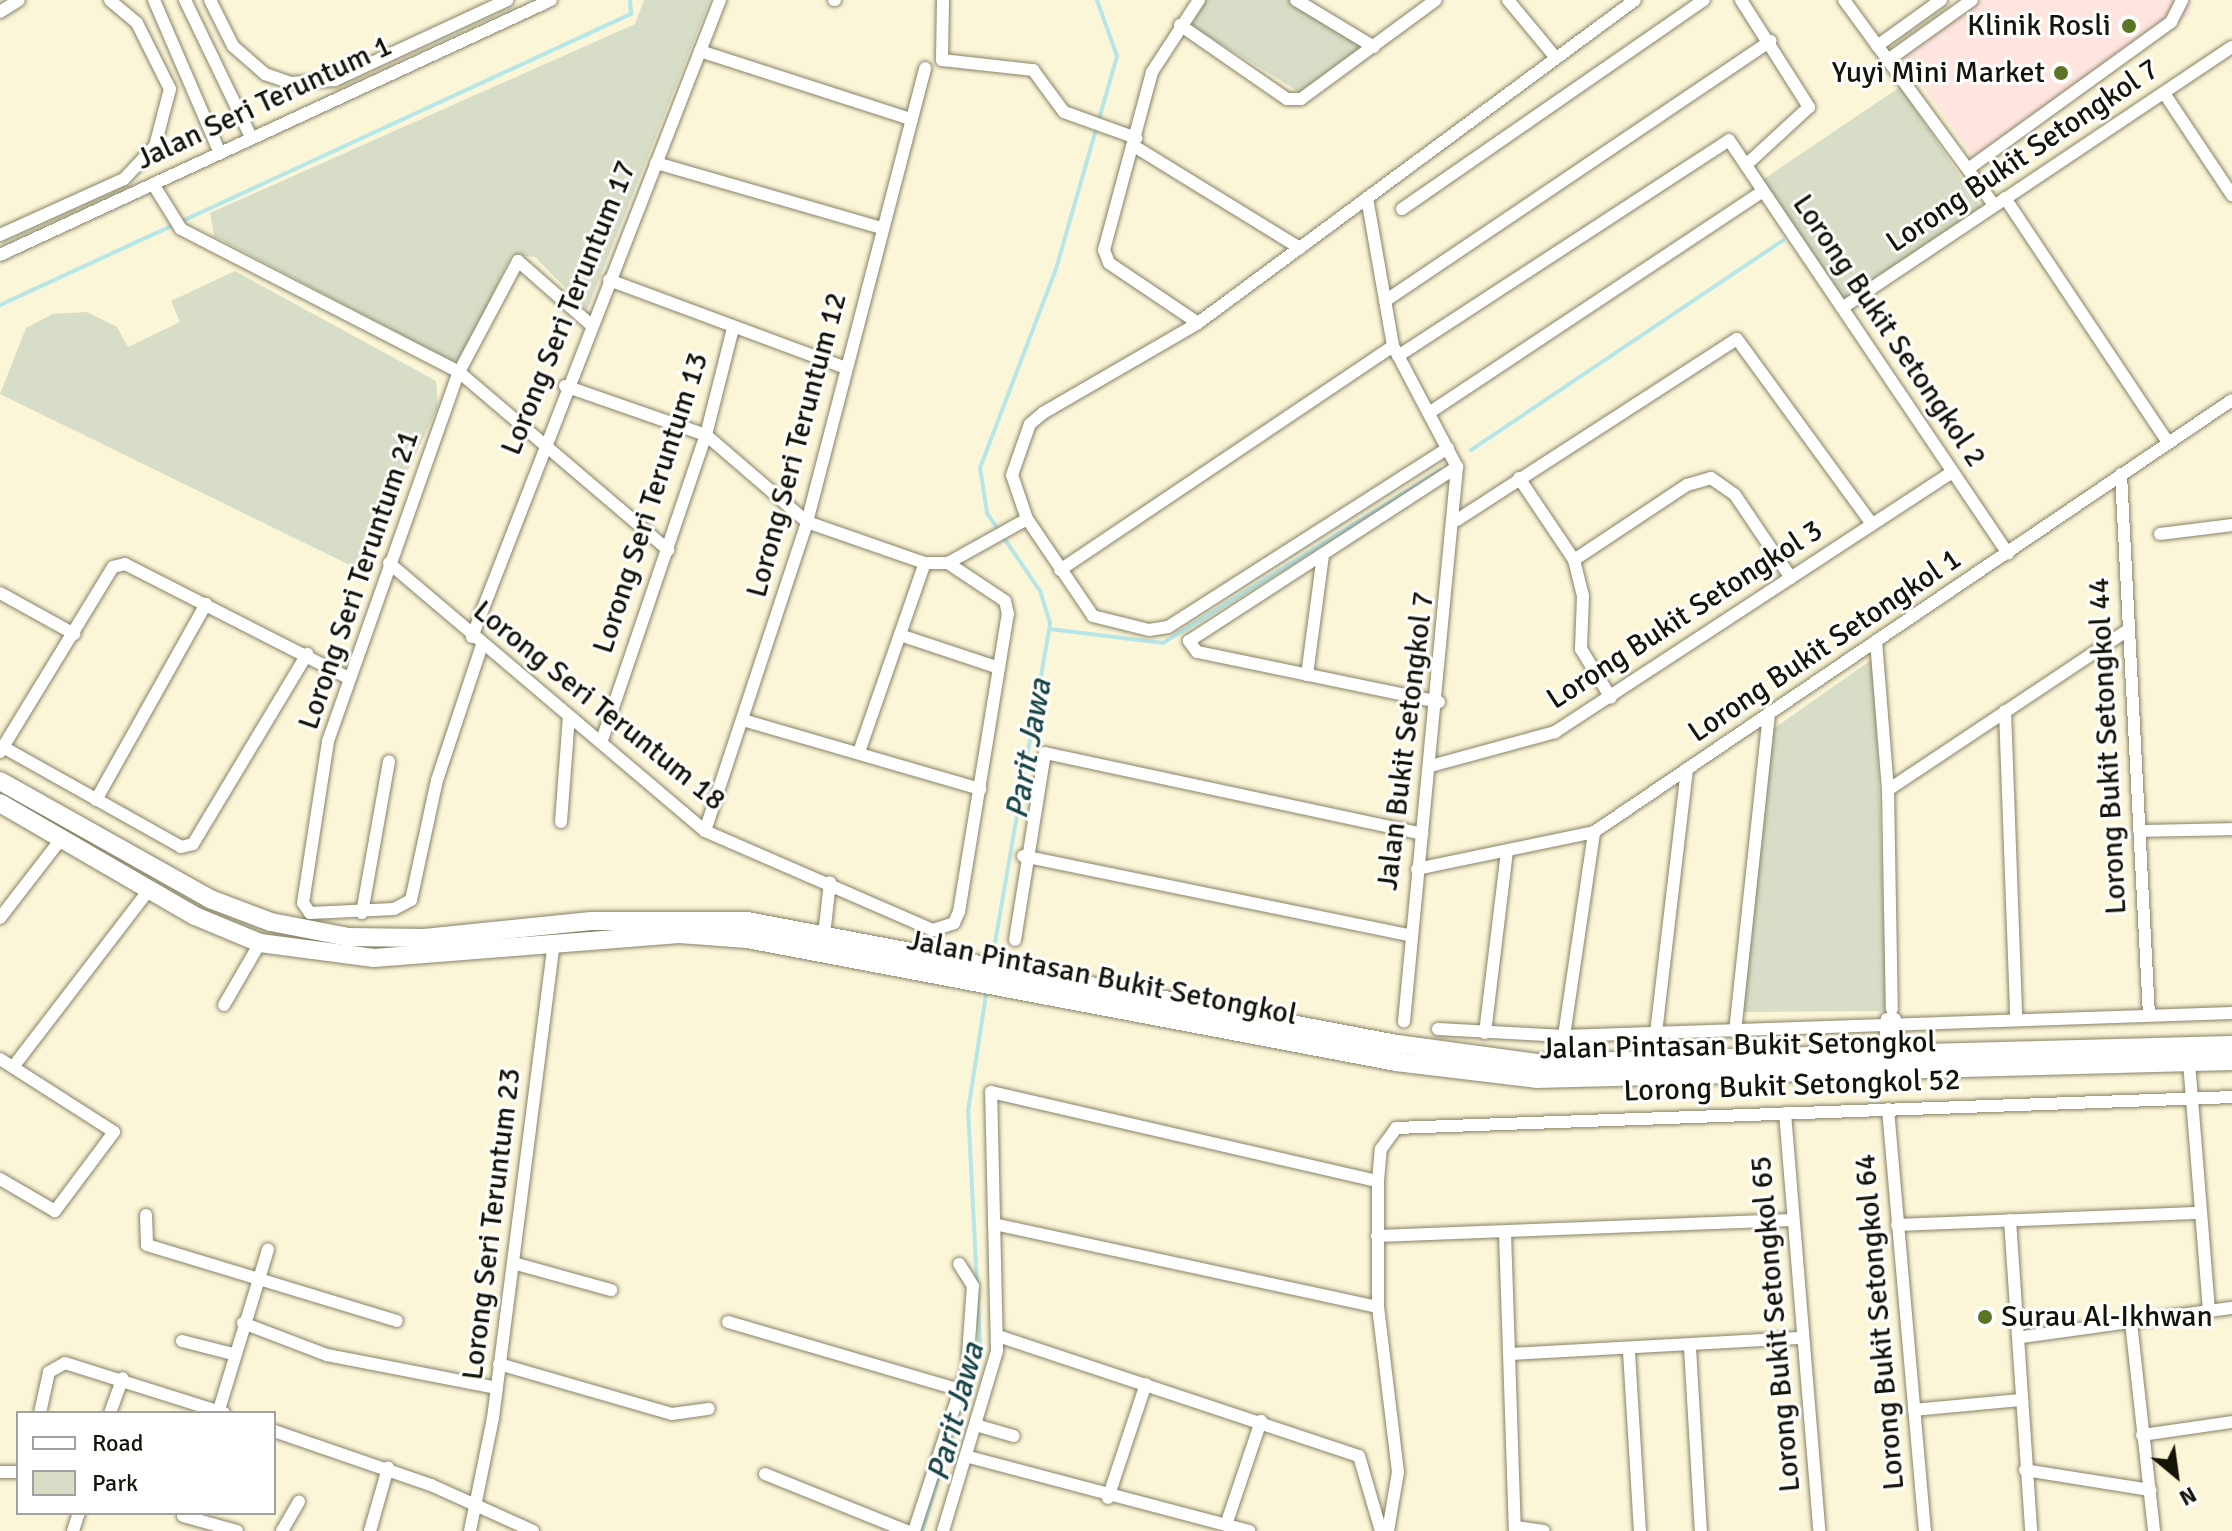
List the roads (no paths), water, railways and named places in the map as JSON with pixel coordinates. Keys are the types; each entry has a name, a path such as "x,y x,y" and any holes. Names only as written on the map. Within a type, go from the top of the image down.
{"main road":[{"name":"Jalan Pintasan Bukit Setongkol","path":"4,788 61,839 149,890 260,943 374,958 521,951 679,934 747,939 1396,1062 1536,1079 2190,1068 2232,1061"},
{"name":"Jalan Pintasan Bukit Setongkol","path":"4,788 210,899 271,922 391,940 512,928 733,921 1008,968 1470,1057 1537,1063 2232,1045"},
{"path":"512,928 521,951"}],"street":[{"path":"0,12 19,0"},
{"path":"0,235 124,179 155,146 170,89 137,23 110,0"},
{"path":"154,0 220,153"},
{"path":"185,0 251,137"},
{"path":"210,0 233,46 265,74 291,83 335,80 507,0"},
{"name":"Jalan Seri Teruntum 1","path":"0,255 551,0"},
{"name":"Lorong Seri Teruntum 17","path":"303,903 323,918 404,906 415,893 437,780 477,641 542,444 720,0"},
{"path":"943,0 942,60 1033,70 1078,120 1132,140 1300,248"},
{"path":"1198,323 1109,263 1104,250 1152,72 1199,0"},
{"path":"1296,0 1374,47"},
{"path":"1180,25 1292,99 1308,96 1436,0"},
{"path":"1508,0 1556,58"},
{"path":"1448,448 1168,627 1126,627 1093,616 1027,519 1012,475 1030,424 1198,323 1635,0"},
{"path":"1741,0 1808,96 1807,115 1746,165"},
{"path":"1844,0 1968,169 1999,201 2168,442"},
{"path":"1877,46 1941,0"},
{"path":"1888,60 1972,0"},
{"path":"1968,169 2171,22 2182,0"},
{"path":"1402,209 1697,2"},
{"path":"1385,301 1771,41"},
{"path":"213,56 233,46"},
{"name":"Lorong Bukit Setongkol 7","path":"1842,308 2232,47"},
{"path":"700,51 910,119"},
{"name":"Lorong Seri Teruntum 12","path":"705,831 746,721 807,522 843,367 925,68"},
{"path":"170,89 189,81"},
{"path":"2164,93 2232,195"},
{"path":"1060,570 1395,351 1729,140 1763,191"},
{"path":"656,163 881,228"},
{"path":"153,184 178,224 459,372 668,550"},
{"name":"Lorong Bukit Setongkol 2","path":"1429,413 1763,191 2008,554"},
{"path":"1367,198 1395,351 1457,467 1189,641 1197,652 1439,702"},
{"name":"Lorong Seri Teruntum 21","path":"303,903 328,741 347,677 459,372 518,261 590,324"},
{"path":"609,280 843,367"},
{"name":"Lorong Seri Teruntum 13","path":"602,740 706,435 733,328"},
{"path":"1457,520 1737,339 1872,524"},
{"path":"565,386 706,435 807,522 925,563 948,563 987,545 1027,519"},
{"name":"Lorong Bukit Setongkol 1","path":"1417,869 1594,832 2232,400"},
{"name":"Jalan Bukit Setongkol 7","path":"1404,1021 1409,935 1439,702 1457,520 1457,467"},
{"name":"Lorong Bukit Setongkol 3","path":"1431,766 1523,746 1611,698 1952,472"},
{"name":"Lorong Bukit Setongkol 44","path":"2121,474 2126,631 2149,1015"},
{"path":"1519,478 1574,560 1583,596 1581,649 1611,698"},
{"path":"1574,560 1687,485 1711,478 1735,495 1791,578"},
{"path":"2160,534 2232,525"},
{"path":"1307,675 1323,555"},
{"name":"Lorong Seri Teruntum 18","path":"389,563 477,641 602,740 705,831 830,882 933,930 954,923 959,912 980,789"},
{"path":"859,752 925,563"},
{"path":"746,721 980,789 999,668 1005,601 948,563"},
{"path":"307,654 193,844 181,847 1,749 113,567 125,564 307,654 347,677"},
{"path":"0,593 74,634"},
{"path":"96,800 206,604"},
{"path":"1888,790 2126,631"},
{"path":"900,635 999,668"},
{"path":"1876,641 1888,790 1892,1052"},
{"path":"2005,711 2016,1017"},
{"path":"1735,1032 1769,713"},
{"path":"561,822 569,716"},
{"path":"1015,940 1023,856 1038,765 1045,753 1059,751 1422,834"},
{"path":"362,913 389,761"},
{"path":"1656,1033 1687,770"},
{"path":"2139,831 2232,829"},
{"path":"1564,1036 1594,832"},
{"path":"0,918 61,839"},
{"path":"1485,1033 1507,852"},
{"path":"1023,856 1409,935"},
{"path":"824,935 830,882"},
{"path":"13,1067 149,890"},
{"path":"224,1005 260,943"},
{"name":"Lorong Seri Teruntum 23","path":"470,1531 478,1507 497,1388 553,948"},
{"path":"1438,1029 1564,1036 1735,1032 2016,1017 2232,1013"},
{"path":"0,1059 114,1132 55,1211 0,1179"},
{"path":"2190,1068 2209,1311"},
{"path":"943,1531 979,1426 998,1336 991,1092 1378,1181 1378,1307 1398,1472 1388,1531"},
{"name":"Lorong Bukit Setongkol 52","path":"1378,1181 1381,1149 1396,1128 2191,1094 2232,1097"},
{"name":"Lorong Bukit Setongkol 64","path":"1888,1109 1925,1531"},
{"name":"Lorong Bukit Setongkol 65","path":"1785,1113 1819,1531"},
{"path":"1897,1225 2201,1213"},
{"path":"146,1215 147,1245 397,1321"},
{"path":"1377,1236 1792,1220"},
{"path":"2010,1220 2022,1337 2020,1400 2031,1531"},
{"path":"994,1224 1378,1307"},
{"path":"1505,1233 1512,1354 1515,1529 1544,1531"},
{"path":"220,1411 233,1354 268,1249"},
{"path":"513,1263 611,1290"},
{"path":"914,1531 961,1390 973,1304 970,1278 959,1264"},
{"path":"2022,1337 2232,1308"},
{"path":"728,1322 961,1390"},
{"path":"2131,1322 2154,1531"},
{"path":"243,1323 327,1355 497,1388"},
{"path":"998,1336 1359,1456 1381,1531"},
{"path":"1512,1354 1629,1352 1802,1338"},
{"path":"182,1341 233,1354"},
{"path":"1690,1348 1701,1531"},
{"path":"1629,1352 1640,1531"},
{"path":"40,1411 45,1382 57,1364 123,1378 217,1411"},
{"path":"499,1364 550,1372 672,1414 709,1409"},
{"path":"111,1411 123,1378"},
{"path":"1108,1498 1146,1384"},
{"path":"1914,1410 2020,1400"},
{"path":"1226,1525 1261,1421"},
{"path":"2142,1435 2232,1422"},
{"path":"979,1426 1014,1436"},
{"path":"276,1432 388,1468 533,1531"},
{"path":"969,1457 1108,1498 1249,1531"},
{"path":"370,1531 388,1468"},
{"path":"2025,1470 2150,1490"},
{"path":"765,1474 907,1531"},
{"path":"282,1531 299,1501"},
{"path":"178,1531 183,1515 237,1531"}],"waterway":[{"path":"0,305 631,14 630,0"},
{"name":"Parit Jawa","path":"992,960 1050,623 1040,591 987,513 980,468 1056,269 1117,56 1097,0"},
{"path":"1471,450 1783,240"},
{"path":"1050,629 1163,643 1441,470"},
{"name":"Parit Jawa","path":"922,1531 980,1344 968,1111 987,988"}],"place":[{"name":"Klinik Rosli","path":"2129,26"},
{"name":"Yuyi Mini Market","path":"2061,73"},
{"name":"Surau Al-Ikhwan","path":"1985,1317"}]}
